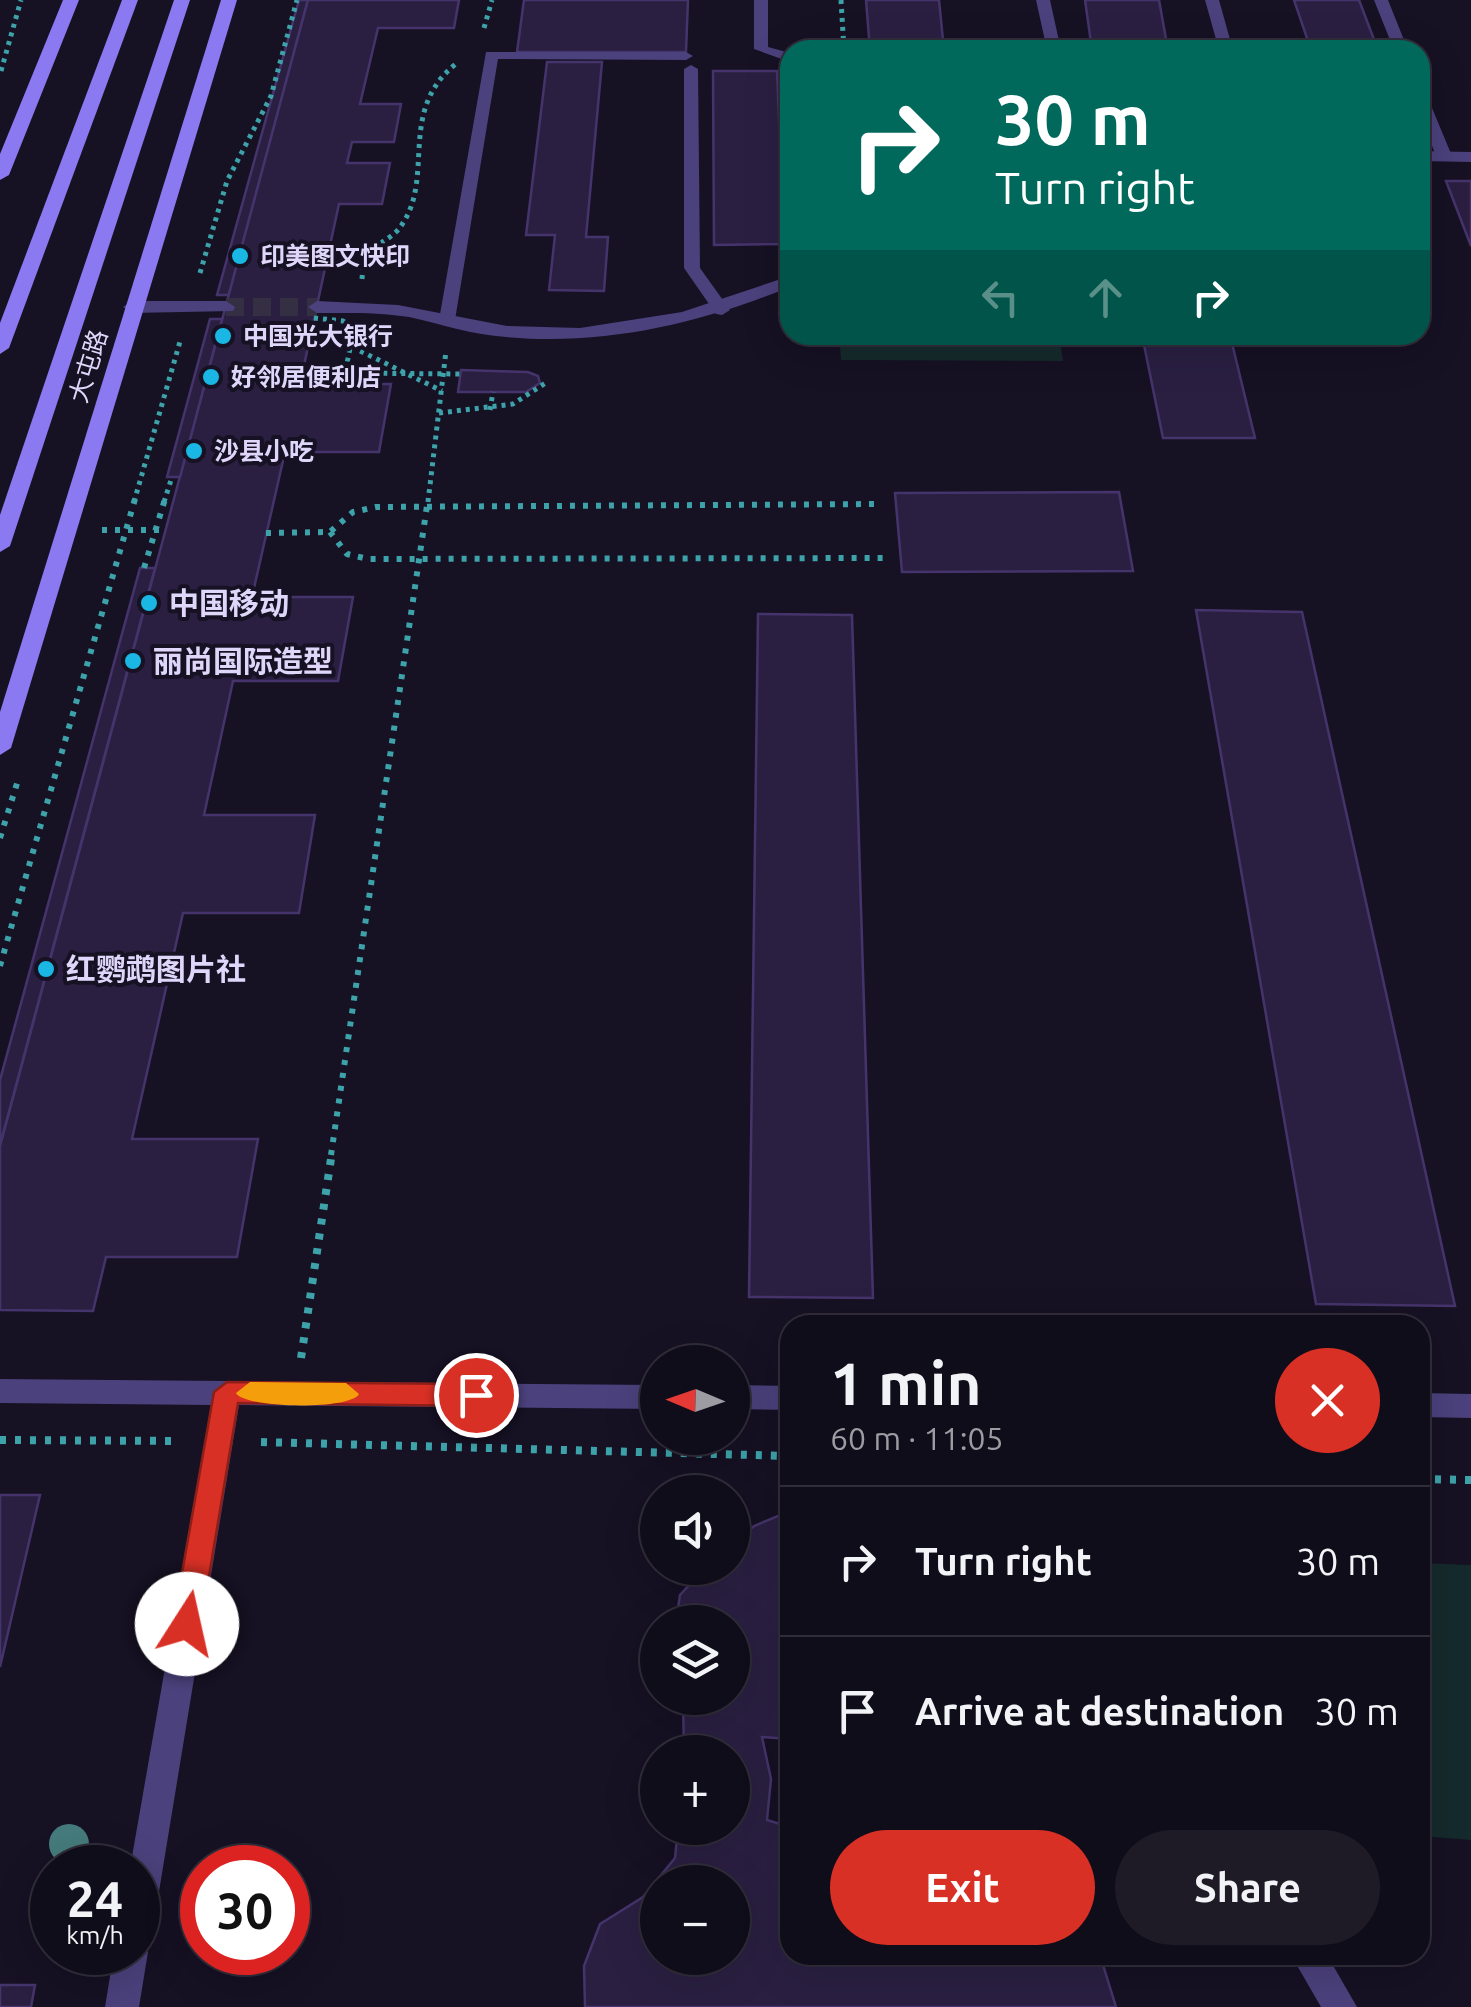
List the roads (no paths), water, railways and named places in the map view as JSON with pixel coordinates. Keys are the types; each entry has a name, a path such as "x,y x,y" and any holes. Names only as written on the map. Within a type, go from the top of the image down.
{"main road":[{"path":"0,175 70,0"},
{"path":"0,348 130,0"},
{"name":"大屯路","path":"0,546 182,0"},
{"name":"大屯路","path":"0,748 132,306 229,0"}],"street":[{"path":"1430,156 1471,157"},
{"path":"321,314 404,311 504,332 569,334 651,328 722,310 780,285"},
{"path":"132,306 226,307"},
{"path":"0,1391 640,1397"},
{"path":"150,1845 227,1392"},
{"path":"750,1397 780,1398"},
{"path":"1430,1405 1471,1406"},
{"path":"1314,1965 1340,2007"},
{"path":"122,2007 127,1975"}],"lane":[{"path":"761,0 761,49 780,55"},
{"path":"1043,0 1052,40"},
{"path":"1212,0 1223,40"},
{"path":"1380,0 1397,40"},
{"path":"447,320 491,55 689,62 692,268 722,310"},
{"path":"1430,121 1444,156"}],"tunnel":[{"path":"226,307 317,307"}],"place":[{"name":"印美图文快印","path":"240,256"},
{"name":"中国光大银行","path":"223,336"},
{"name":"好邻居便利店","path":"211,377"},
{"name":"沙县小吃","path":"194,451"},
{"name":"中国移动","path":"149,603"},
{"name":"丽尚国际造型","path":"133,661"},
{"name":"红鹦鹉图片社","path":"46,969"}]}
